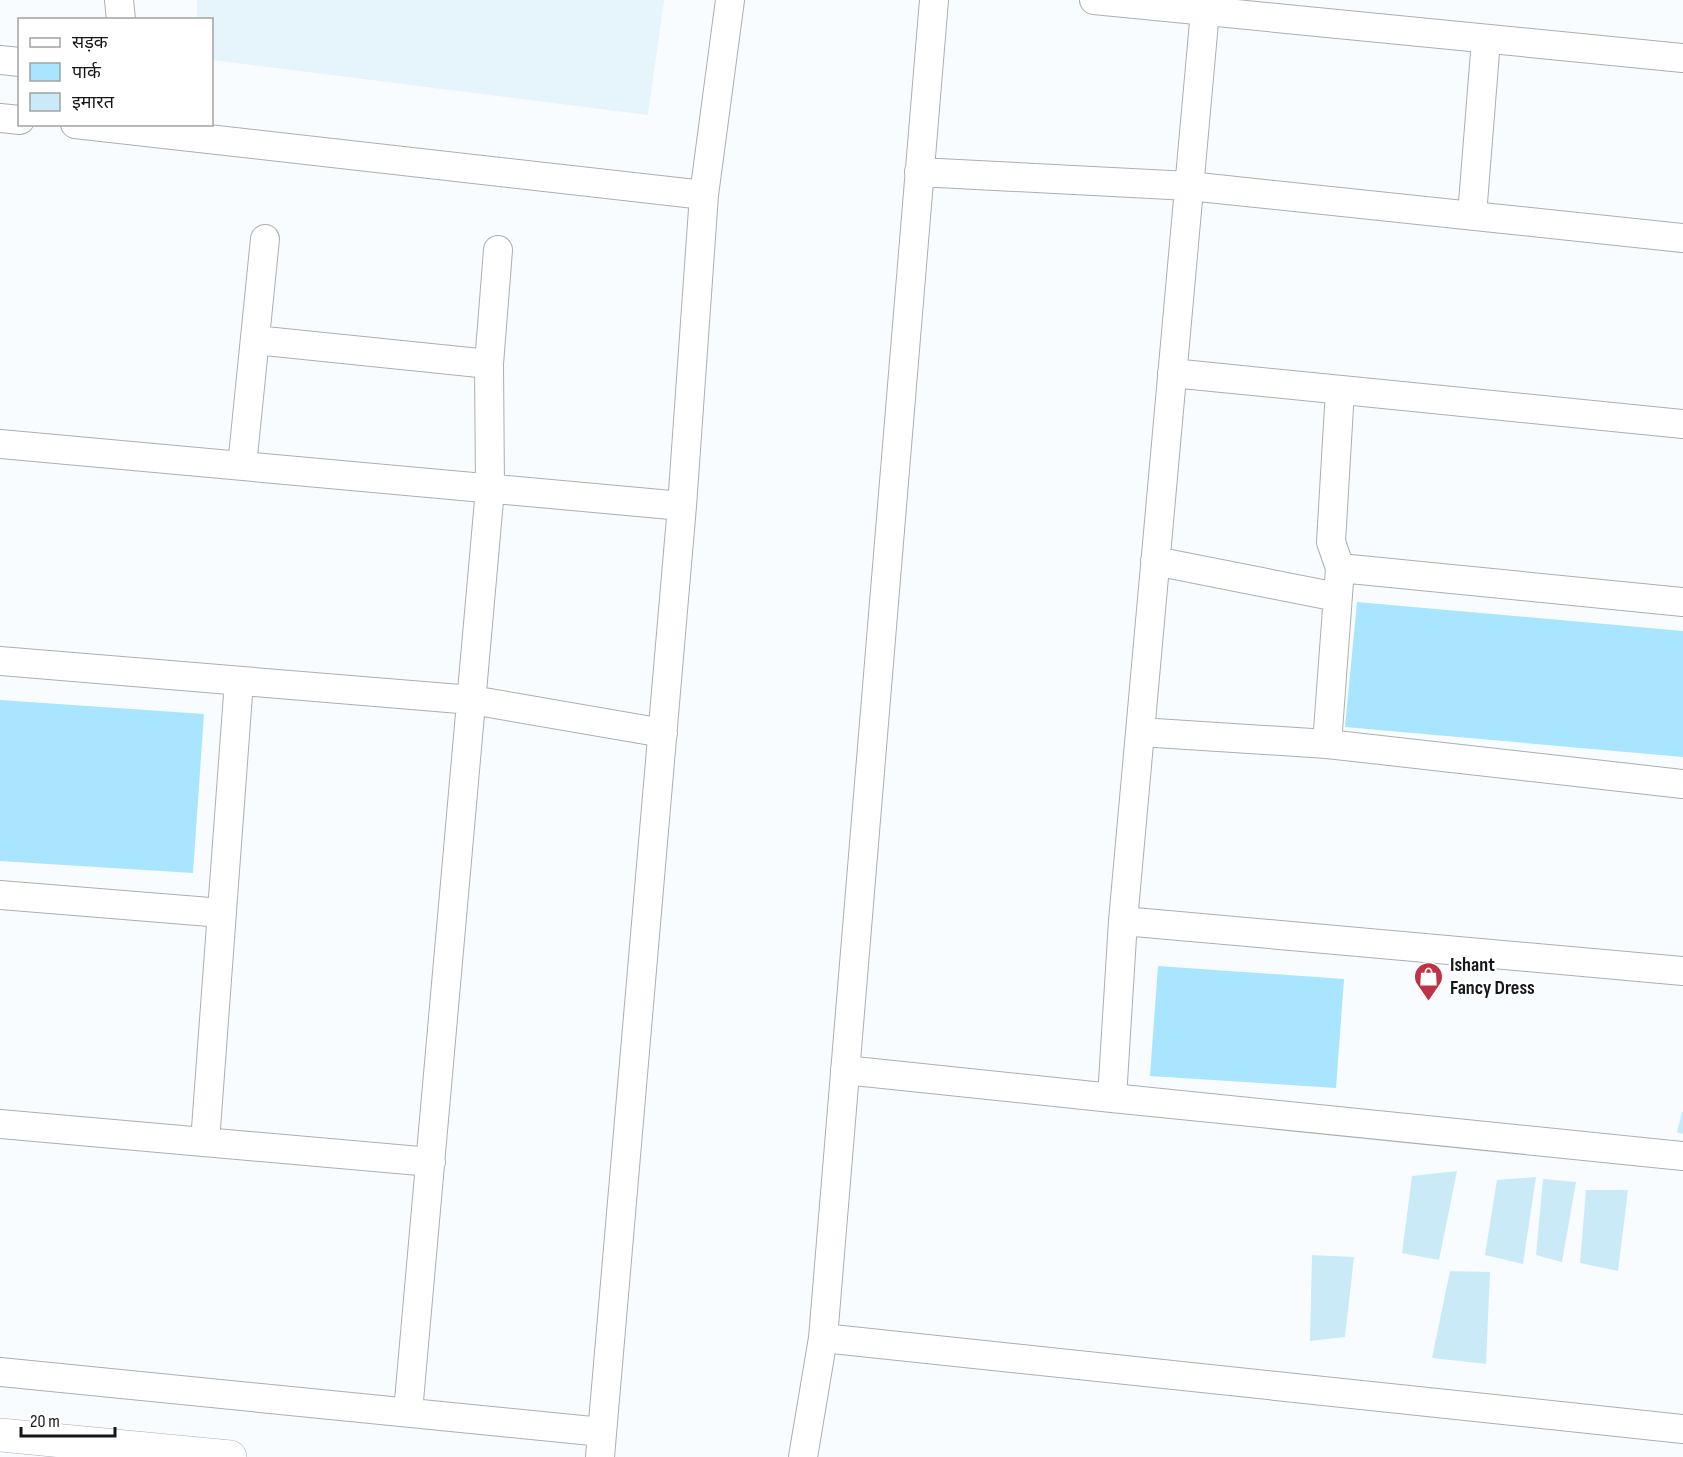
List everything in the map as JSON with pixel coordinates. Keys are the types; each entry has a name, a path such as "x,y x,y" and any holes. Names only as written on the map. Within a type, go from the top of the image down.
{"street":[{"path":"119,0 121,18"},
{"path":"0,1372 408,1412 601,1444 682,506 704,195 730,0"},
{"path":"803,1457 823,1338 934,0"},
{"path":"1094,0 1683,58"},
{"path":"1112,1098 1123,921 1205,11"},
{"path":"1472,215 1486,40"},
{"path":"0,60 18,62"},
{"path":"0,118 18,120"},
{"path":"114,126 704,195"},
{"path":"919,171 1190,186 1683,238"},
{"path":"242,466 265,239"},
{"path":"408,1412 490,489 489,364 498,250"},
{"path":"255,340 489,364"},
{"path":"1172,373 1683,424"},
{"path":"1327,744 1340,568 1331,542 1340,390"},
{"path":"0,444 682,506"},
{"path":"1155,561 1337,597"},
{"path":"1340,568 1683,602"},
{"path":"0,661 472,700 663,733"},
{"path":"205,1142 239,681"},
{"path":"1140,732 1327,744 1683,784"},
{"path":"0,896 222,913"},
{"path":"1123,921 1683,971"},
{"path":"845,1070 1683,1156"},
{"path":"0,1124 431,1162"},
{"path":"823,1338 1683,1429"},
{"path":"0,1435 230,1457"}],"shaded area":[{"path":"197,0 664,0 648,115 213,60 213,18 197,18"}],"green space":[{"path":"1357,602 1683,631 1683,757 1345,727"},
{"path":"0,700 204,714 193,873 0,861"},
{"path":"1158,966 1344,979 1336,1088 1150,1076"}],"building":[{"path":"1683,1112 1683,1134 1677,1132"},
{"path":"1457,1171 1439,1260 1402,1253 1412,1176"},
{"path":"1536,1177 1523,1264 1485,1255 1497,1180"},
{"path":"1543,1179 1576,1182 1562,1262 1536,1255"},
{"path":"1586,1190 1628,1190 1618,1271 1580,1263"},
{"path":"1312,1255 1354,1257 1345,1337 1310,1341"},
{"path":"1450,1271 1490,1272 1486,1364 1432,1358"}],"place":[{"name":"Ishant Fancy Dress","path":"1429,1002"}]}
